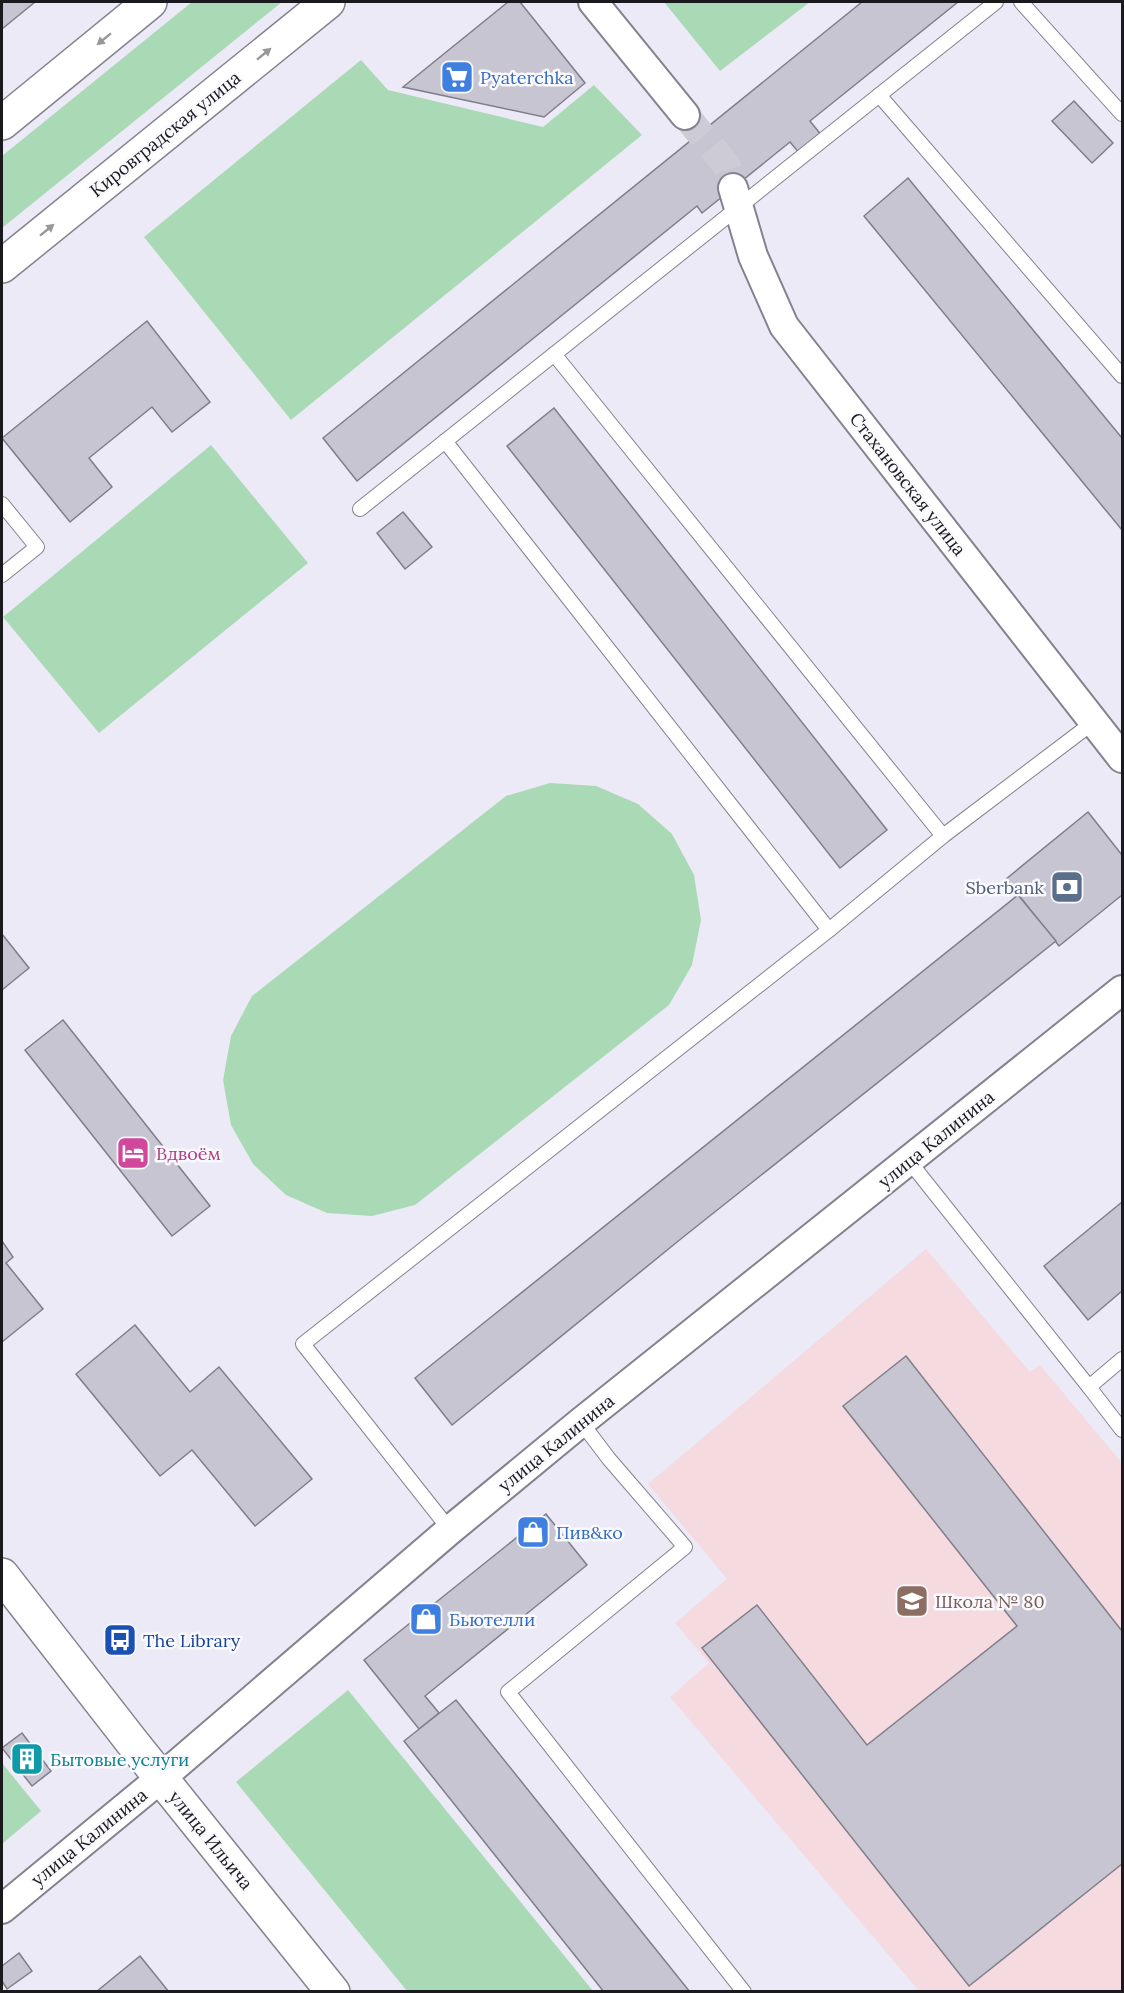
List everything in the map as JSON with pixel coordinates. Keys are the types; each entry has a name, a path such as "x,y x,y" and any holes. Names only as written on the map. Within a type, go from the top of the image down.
{"main road":[{"path":"2,123 150,2"},
{"name":"Кировградская улица","path":"2,266 328,2"},
{"name":"улица Ильича","path":"2,1575 333,1992"}],"street":[{"path":"593,2 685,115"},
{"name":"Стахановская улица","path":"736,198 753,256 784,326 1122,758"},
{"name":"улица Калинина","path":"2,1909 161,1778 450,1530 581,1422 1122,990"}],"lane":[{"path":"360,508 554,354 736,198 879,95 996,2"},
{"path":"1021,2 1122,114"},
{"path":"879,95 1122,376"},
{"path":"554,354 943,836"},
{"path":"445,441 829,930"},
{"path":"2,504 37,547 2,575"},
{"path":"450,1530 303,1344 829,930 943,836 1095,721"},
{"path":"909,1161 1122,1430"},
{"path":"1089,1387 1122,1359"},
{"path":"581,1422 609,1459 685,1547 508,1692 744,1992"}],"shaded area":[{"name":"Школа № 80","path":"926,1249 1030,1372 1040,1365 1122,1463 1122,1991 919,1991 670,1697 709,1663 675,1623 727,1579 648,1484"}],"green space":[{"path":"192,2 282,2 2,228 2,156"},
{"path":"664,2 810,2 720,71"},
{"path":"361,60 388,90 543,127 594,85 642,135 291,420 144,237"},
{"path":"211,445 308,563 99,733 3,617"},
{"path":"550,783 596,786 638,804 672,834 694,875 701,920 692,965 669,1005 415,1205 372,1216 327,1213 286,1195 253,1164 231,1125 223,1080 231,1036 252,996 506,796"},
{"path":"348,1690 593,1991 407,1991 236,1782"},
{"path":"2,1763 41,1811 2,1844"}],"building":[{"path":"2,2 35,2 2,29"},
{"path":"508,2 520,2 585,83 544,117 403,87"},
{"path":"862,2 958,2 810,121 822,136 800,154 790,142 702,213 697,206 357,481 323,438"},
{"path":"1074,101 1113,143 1092,163 1052,121"},
{"path":"908,178 1122,438 1122,530 864,216"},
{"path":"147,321 210,402 172,432 152,407 89,458 112,487 70,522 2,438"},
{"path":"554,408 887,830 840,868 507,446"},
{"path":"403,512 432,547 405,569 377,533"},
{"name":"Sberbank","path":"1088,812 1122,855 1122,895 1059,946 1006,879"},
{"path":"1018,895 1056,941 682,1238 452,1425 415,1378"},
{"path":"2,934 29,968 2,990"},
{"path":"63,1020 210,1206 172,1236 25,1050"},
{"path":"1122,1202 1122,1291 1088,1320 1044,1266"},
{"path":"2,1241 13,1257 6,1263 43,1309 2,1342"},
{"path":"135,1325 190,1392 219,1367 312,1479 255,1526 192,1450 160,1476 76,1374"},
{"path":"906,1356 1122,1631 1122,1864 969,1986 702,1648 757,1605 867,1745 1017,1626 843,1406"},
{"path":"546,1514 587,1565 425,1696 439,1713 419,1729 364,1660"},
{"path":"456,1700 690,1992 604,1992 404,1741"},
{"name":"Бытовые услуги","path":"22,1733 51,1771 32,1786 2,1748"},
{"path":"19,1953 32,1971 7,1989 2,1981 2,1966"},
{"path":"140,1956 169,1992 96,1992"}],"tunnel":[{"path":"685,115 727,166 733,188"}],"place":[{"name":"Pyaterchka","path":"457,77"},
{"name":"Sberbank","path":"1067,887"},
{"name":"Вдвоём","path":"133,1153"},
{"name":"Пив&ко","path":"533,1532"},
{"name":"Школа № 80","path":"912,1601"},
{"name":"Бьютелли","path":"426,1619"},
{"name":"The Library","path":"120,1640"},
{"name":"Бытовые услуги","path":"27,1759"}]}
